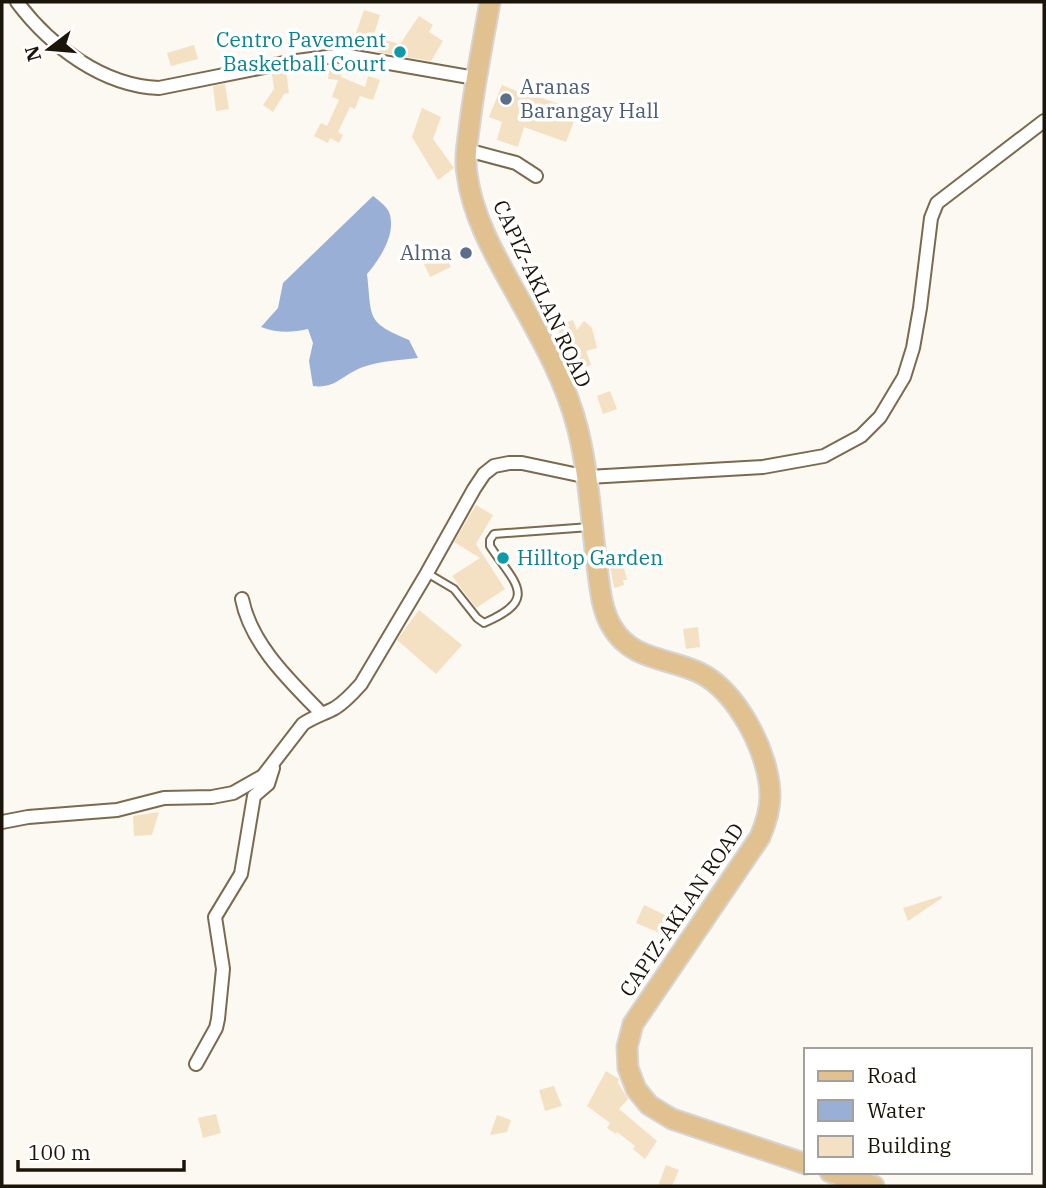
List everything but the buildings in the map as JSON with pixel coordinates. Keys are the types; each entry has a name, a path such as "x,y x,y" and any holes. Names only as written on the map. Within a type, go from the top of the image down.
{"main road":[{"name":"CAPIZ-AKLAN ROAD","path":"491,2 475,78 466,173 475,208 494,253 550,356 566,394 588,477 604,609 612,629 637,652 699,673 718,686 752,732 769,784 768,811 760,836 633,1024 627,1047 631,1079 642,1098 664,1116 804,1163"},
{"path":"836,1174 874,1186"}],"street":[{"path":"17,2 57,44 81,61 106,76 142,88 159,88 289,62 343,55 475,78"},
{"path":"2,822 28,817 117,810 164,798 212,797 233,793 263,776 303,724 349,698 361,684 474,489 484,474 494,466 522,463 588,477 763,467 824,456 861,436 880,417 904,377 913,348 931,218 937,203 1044,121"},
{"path":"467,150 516,163 536,176"},
{"path":"242,599 250,625 262,644 293,685 323,714"},
{"path":"196,1064 216,1028 218,1018 223,970 215,917 241,874 254,796 268,784 273,764"}],"lane":[{"path":"427,573 454,589 484,623 516,605 519,598 512,579 490,546 494,534 592,527"}],"water":[{"path":"373,196 389,212 391,228 382,253 367,274 371,310 378,323 409,340 418,358 370,365 334,383 313,386 309,361 313,343 308,329 284,332 261,327 278,308 283,283"}],"place":[{"name":"Centro Pavement Basketball Court","path":"400,52"},
{"name":"Aranas Barangay Hall","path":"506,99"},
{"name":"Alma","path":"466,253"},
{"name":"Hilltop Garden","path":"503,558"}]}
